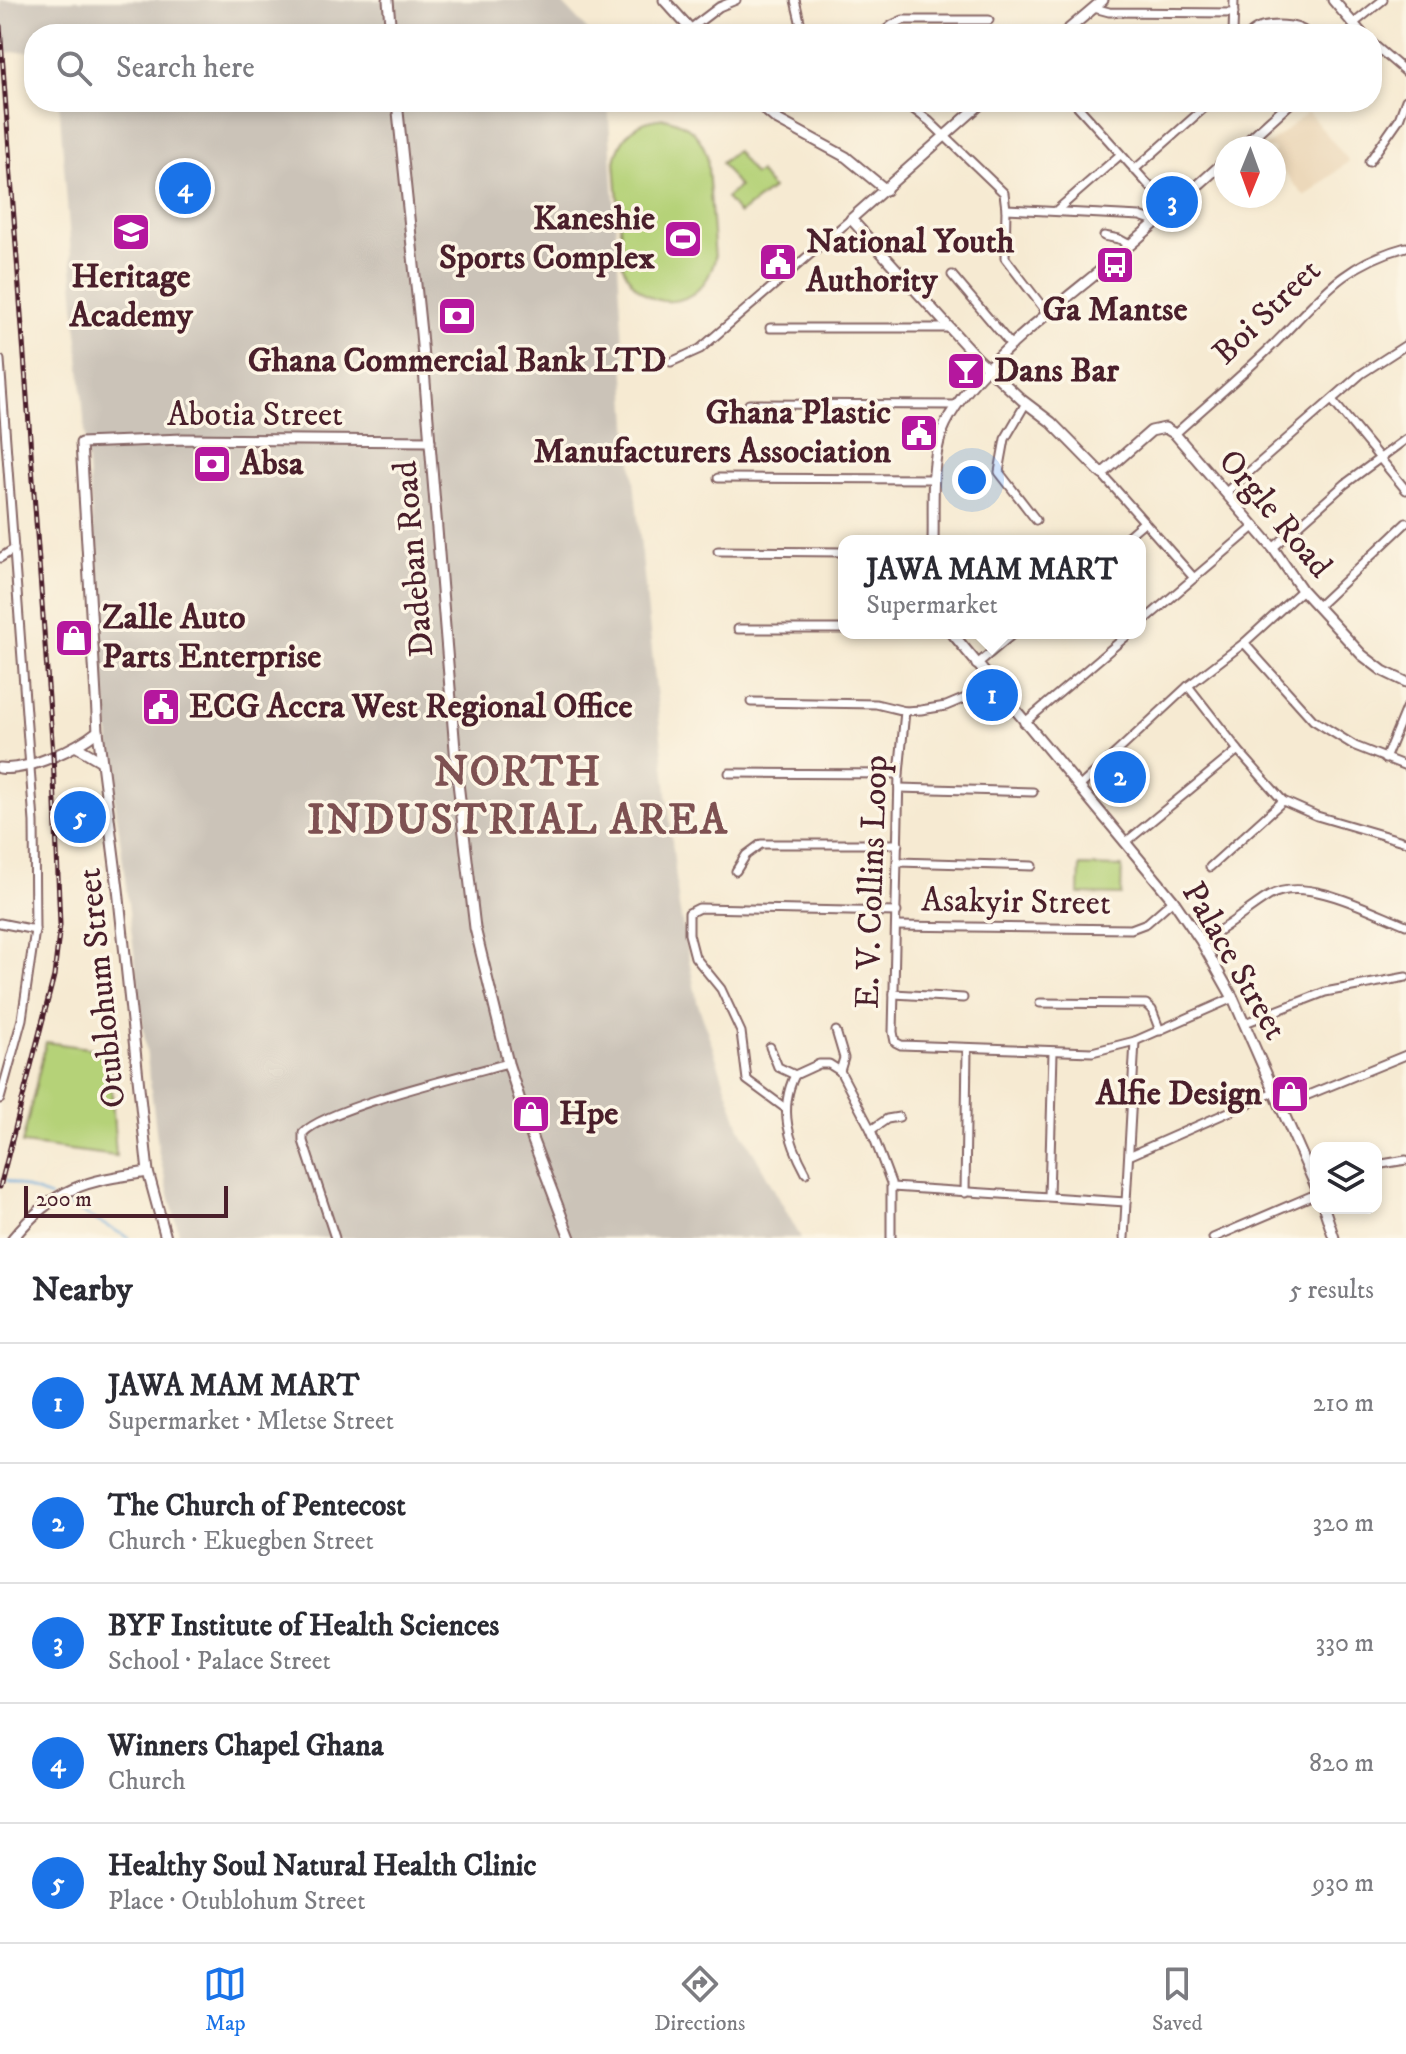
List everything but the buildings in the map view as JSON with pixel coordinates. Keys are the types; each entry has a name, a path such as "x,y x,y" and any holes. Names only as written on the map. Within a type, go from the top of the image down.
{"street":[{"path":"388,0 390,24"},
{"path":"664,0 685,24"},
{"path":"701,24 719,7 736,0"},
{"path":"795,0 801,24"},
{"path":"1075,24 1103,0"},
{"path":"1233,24 1234,0"},
{"path":"1333,0 1353,24 1383,0"},
{"path":"1094,8 1109,12 1234,13"},
{"path":"894,24 903,20 989,20"},
{"path":"1382,52 1406,72"},
{"path":"1369,162 1399,119 1406,100"},
{"name":"Dadeban Road","path":"398,112 430,441 457,774 475,928 508,1063 533,1141 570,1238"},
{"path":"768,112 846,157 886,190"},
{"path":"915,112 1002,190 1006,209 1005,260 1048,314"},
{"path":"671,362 700,349 886,190 971,112"},
{"path":"1083,112 1171,210"},
{"path":"1134,170 1200,112"},
{"path":"1253,136 1280,112"},
{"path":"1057,210 1120,155"},
{"path":"933,535 934,479 941,434 957,405 987,368 1214,171"},
{"path":"1006,209 1140,216 1157,222"},
{"path":"851,219 987,368 1051,422 1102,474 1194,578"},
{"path":"1104,236 1130,245"},
{"name":"Boi Street","path":"1175,434 1271,347 1336,280 1362,263 1406,247"},
{"path":"952,275 1012,346"},
{"path":"770,328 949,328"},
{"path":"1225,493 1361,374 1406,345"},
{"path":"0,360 34,822 35,930 22,1019 4,1075 0,1099"},
{"path":"1332,400 1406,490"},
{"path":"1026,403 1005,439 999,472 1036,520"},
{"path":"749,404 957,405"},
{"name":"Orgle Road","path":"1102,474 1151,431 1165,428 1175,434 1273,548 1302,590 1362,655 1383,671 1406,682"},
{"name":"Abotia Street","path":"81,443 183,439 430,441"},
{"path":"1273,548 1345,484 1406,439"},
{"name":"Otublohum Street","path":"81,443 98,731 148,1172 166,1238"},
{"path":"718,478 934,479"},
{"path":"1129,535 1144,522"},
{"path":"1318,606 1406,523"},
{"path":"1146,619 1254,527"},
{"path":"0,558 14,549"},
{"path":"718,551 838,552"},
{"path":"1079,787 1188,686 1244,643 1302,590"},
{"path":"738,629 838,629"},
{"name":"Palace Street","path":"956,639 1173,900 1201,941 1245,1023 1310,1169"},
{"path":"976,665 1007,639"},
{"path":"1024,723 1123,639"},
{"path":"1244,643 1313,720 1334,735 1406,766"},
{"path":"751,702 876,704 905,711 946,706 994,686"},
{"path":"1188,686 1283,801 1317,816 1406,842"},
{"path":"1385,759 1406,708"},
{"name":"E. V. Collins Loop","path":"905,711 899,774 895,1042 901,1045 1092,1052 1135,1041 1233,998"},
{"path":"0,768 16,769 77,747 98,731"},
{"path":"77,747 102,761"},
{"path":"1126,842 1238,750"},
{"path":"729,773 899,774"},
{"path":"899,788 1033,792"},
{"path":"1210,867 1283,801"},
{"path":"736,871 746,855 761,844 898,844"},
{"path":"898,862 1032,866"},
{"path":"1201,941 1270,895 1291,889 1318,892 1406,925"},
{"name":"Asakyir Street","path":"896,926 1131,929 1147,923 1173,900"},
{"path":"785,1108 747,1080 742,1038 736,1021 721,989 695,957 687,919 691,910 897,912"},
{"path":"0,923 35,930"},
{"path":"1245,1023 1325,992 1406,977"},
{"path":"894,994 963,998"},
{"path":"1040,1003 1146,1004 1152,1010 1160,1031"},
{"path":"836,1031 844,1058 840,1071"},
{"path":"1124,1238 1135,1041"},
{"path":"770,1047 778,1067 795,1075"},
{"path":"965,1193 967,1048"},
{"path":"1049,1196 1053,1052"},
{"path":"1281,1106 1406,1055"},
{"path":"335,1238 303,1133 310,1126 367,1104 508,1063"},
{"path":"806,1173 791,1140 785,1108 787,1094 795,1075 819,1064 829,1064 840,1071 871,1130 892,1187 891,1238"},
{"path":"1131,1155 1274,1092"},
{"path":"871,1130 887,1119 899,1117"},
{"path":"1382,1164 1406,1160"},
{"path":"13,1238 39,1209 69,1189 93,1181 148,1172"},
{"path":"892,1187 1126,1202"},
{"path":"1213,1238 1310,1197"},
{"path":"1326,1214 1334,1238"}],"shaded area":[{"path":"0,0 559,0 582,24 24,24 24,52 0,53"},
{"path":"60,112 609,112 628,424 679,907 697,1001 740,1128 801,1238 180,1238 159,1154 112,774"},
{"path":"1308,112 1349,161 1305,197 1286,174 1286,136 1279,136"}],"green space":[{"path":"665,118 692,130 707,155 715,259 708,277 698,289 685,298 672,301 657,300 644,293 632,282 623,266 615,162 621,144 631,130 646,122"},
{"path":"736,151 754,175 759,172 772,189 739,214 726,198 739,187 721,163"},
{"path":"1080,866 1122,867 1121,895 1079,894"},
{"path":"46,1042 109,1051 116,1156 22,1144"}],"waterway":[{"path":"6,1180 50,1197"},
{"path":"60,1201 129,1238"}],"railway":[{"path":"0,26 53,754 60,925 54,976 0,1187"}],"place":[{"name":"Winners Chapel Ghana","path":"185,188"},
{"name":"BYF Institute of Health Sciences","path":"1172,202"},
{"name":"Heritage Academy","path":"131,232"},
{"name":"Kaneshie Sports Complex","path":"683,239"},
{"name":"National Youth Authority","path":"778,262"},
{"name":"Ga Mantse","path":"1115,265"},
{"name":"Ghana Commercial Bank LTD","path":"457,316"},
{"name":"Dans Bar","path":"966,371"},
{"name":"Ghana Plastic Manufacturers Association","path":"919,433"},
{"name":"Absa","path":"212,464"},
{"name":"Zalle Auto Parts Enterprise","path":"74,638"},
{"name":"JAWA MAM MART","path":"992,695"},
{"name":"ECG Accra West Regional Office","path":"161,707"},
{"name":"The Church of Pentecost","path":"1120,777"},
{"name":"Healthy Soul Natural Health Clinic","path":"80,817"},
{"name":"Alfie Design","path":"1290,1094"},
{"name":"Hpe","path":"531,1114"}],"district":[{"name":"NORTH INDUSTRIAL AREA","path":"518,797"}]}
